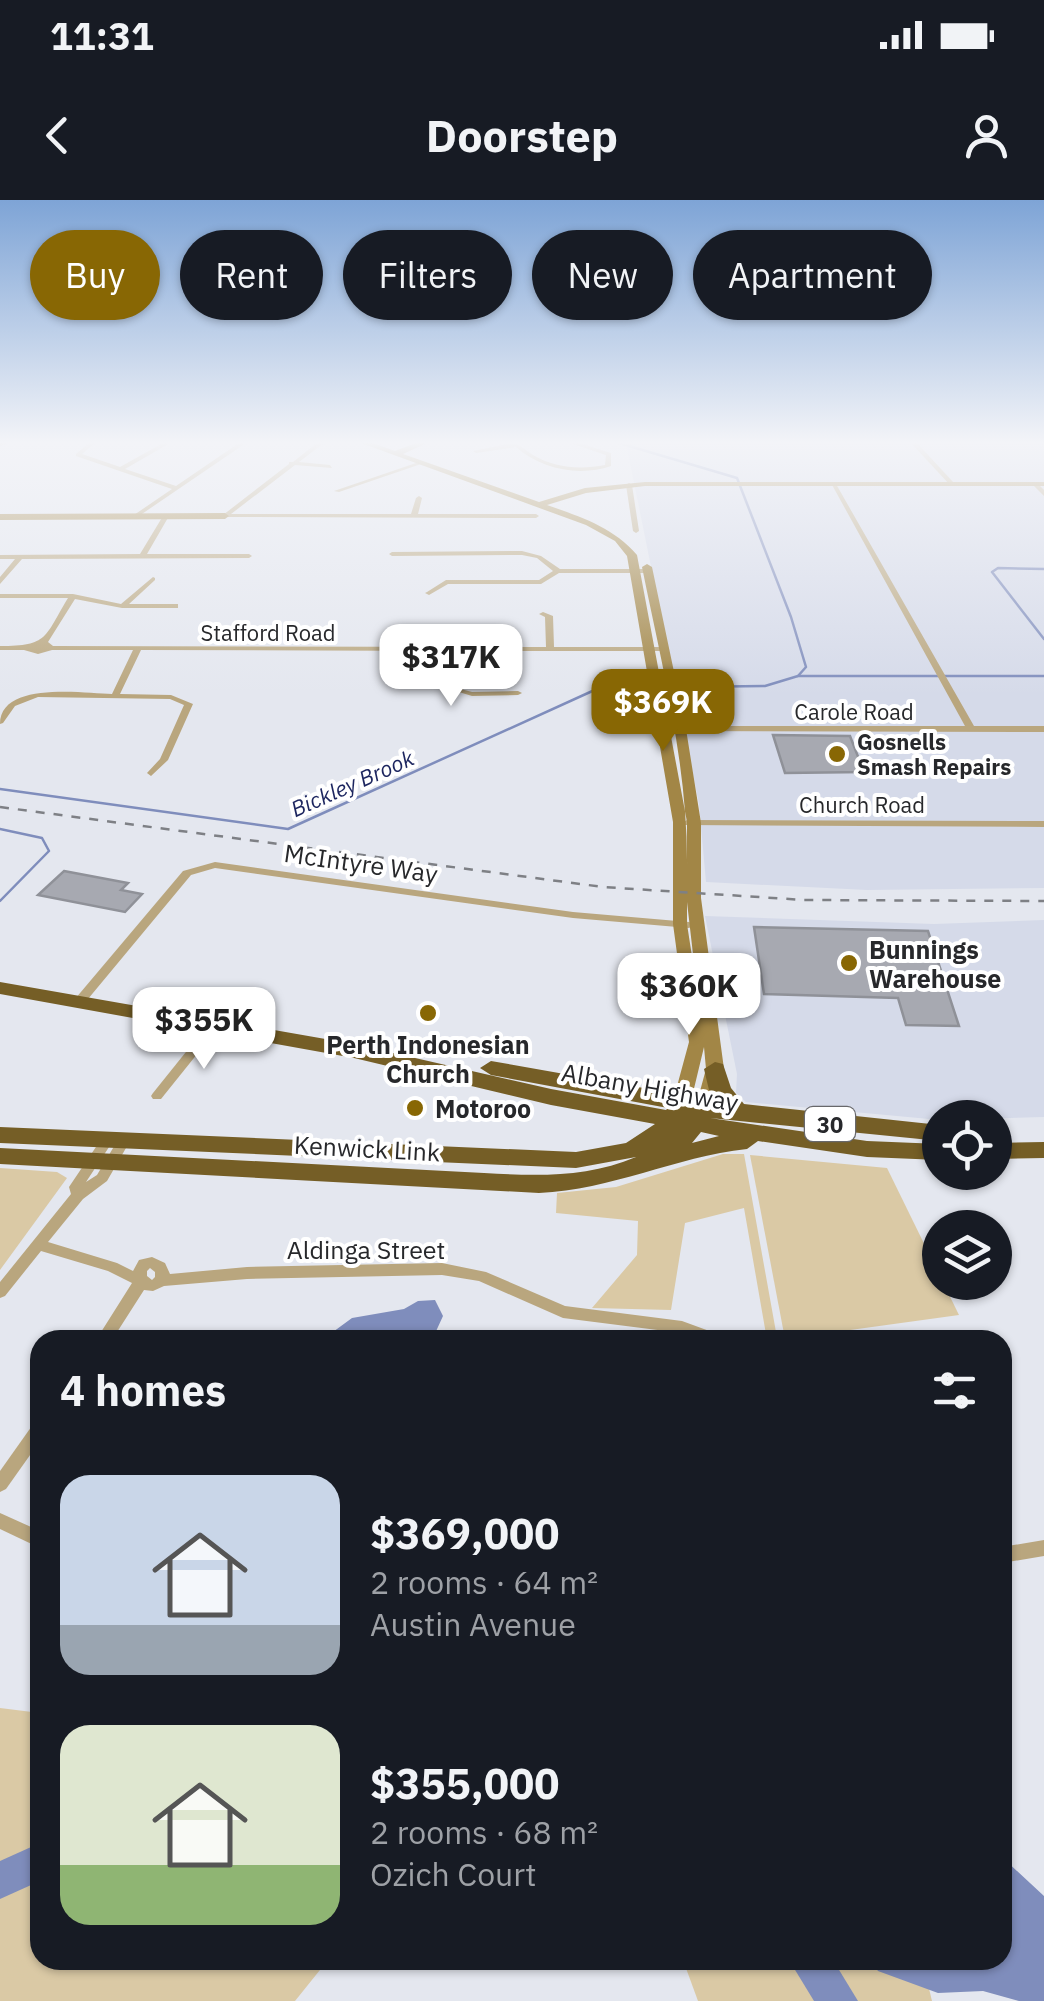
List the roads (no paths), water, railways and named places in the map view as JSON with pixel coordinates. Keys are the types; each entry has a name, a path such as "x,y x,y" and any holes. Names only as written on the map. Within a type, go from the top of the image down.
{"highway":[{"name":"Albany Highway","path":"0,984 689,1112 776,1137 922,1152"},
{"name":"Albany Highway","path":"215,1023 627,1110 738,1112 922,1131"},
{"path":"715,1069 720,1090 738,1112"},
{"path":"604,1167 636,1138 638,1123 627,1110"},
{"name":"Kenwick Link","path":"0,1135 109,1152 499,1180 604,1167 657,1155 686,1137 689,1112"},
{"path":"1012,1135 1044,1136"},
{"name":"30","path":"604,1167 718,1144 776,1137"},
{"path":"1012,1151 1044,1150"},
{"name":"Kenwick Link","path":"0,1156 109,1152"}],"main road":[{"path":"603,527 621,533 639,548 657,649 680,729 694,824 688,924 715,1069 689,1112"},
{"path":"657,649 664,729 680,822 697,1042 689,1112"}],"street":[{"path":"142,557 160,527"},
{"path":"856,527 971,729"},
{"path":"392,554 522,553 558,571"},
{"path":"0,557 249,556"},
{"path":"0,582 20,557"},
{"path":"429,593 446,582 541,582 558,571 642,571"},
{"path":"122,606 154,579"},
{"path":"0,596 73,596 122,606 175,606"},
{"path":"48,645 73,596"},
{"path":"543,614 549,616 550,650"},
{"name":"Stafford Road","path":"0,648 38,652 48,645 137,650 657,649"},
{"path":"453,649 453,689 472,694 518,693"},
{"path":"114,697 137,650"},
{"path":"0,721 12,704 36,695 171,697 189,704 164,760 151,773"},
{"name":"Carole Road","path":"664,729 1044,729"},
{"name":"Church Road","path":"680,822 1044,824"},
{"name":"McIntyre Way","path":"82,999 188,873 215,865 573,915 688,924"},
{"path":"156,1096 215,1023"},
{"path":"0,1292 78,1195 92,1188 109,1152"},
{"path":"38,1245 149,1278 111,1330"},
{"name":"Aldinga Street","path":"149,1278 442,1269 480,1276 563,1312 692,1330"},
{"path":"0,1484 30,1442"},
{"path":"0,1522 30,1532"},
{"path":"1012,1553 1044,1548"}],"water":[{"path":"435,1300 443,1316 437,1330 336,1330 352,1318 404,1309 418,1301"},
{"path":"1012,1866 1044,1896 1044,2001 1019,2001 983,1991 938,1993 878,1971 1012,1970"}],"waterway":[{"name":"Bickley Brook","path":"756,527 806,667 798,676"},
{"path":"1044,569 998,568 992,572 1044,639"},
{"name":"Bickley Brook","path":"683,687 765,686 798,676"},
{"path":"798,676 1044,676"},
{"name":"Bickley Brook","path":"0,789 288,829 599,688 642,688"},
{"name":"Bickley Brook","path":"0,829 42,838 49,851 0,901"},
{"path":"0,1880 30,1866"},
{"path":"816,1970 838,2001"}],"railway":[{"path":"0,807 603,887 804,900 1044,901"}],"place":[{"name":"Gosnells Smash Repairs","path":"837,754"},
{"name":"Bunnings Warehouse","path":"849,963"},
{"name":"Perth Indonesian Church","path":"428,1013"},
{"name":"Motoroo","path":"415,1108"}]}
